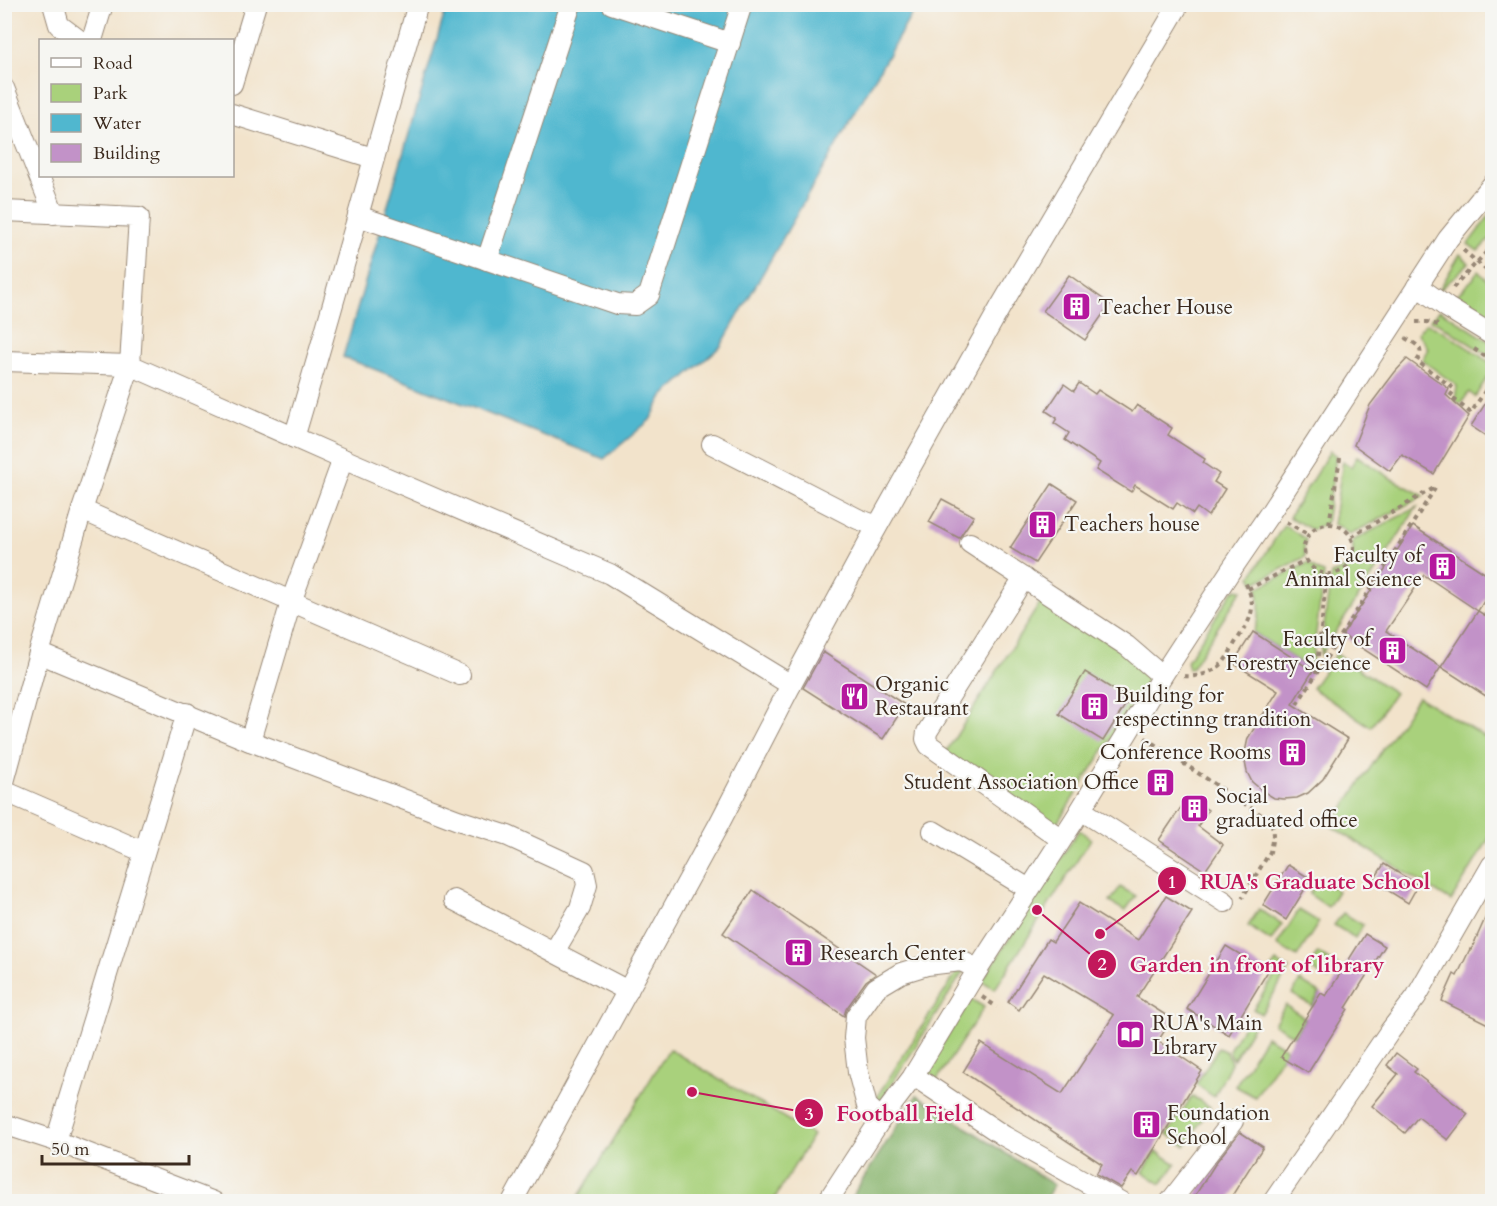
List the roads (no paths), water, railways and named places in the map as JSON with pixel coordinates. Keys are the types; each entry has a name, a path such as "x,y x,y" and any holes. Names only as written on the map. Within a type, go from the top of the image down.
{"street":[{"path":"53,4 58,25 78,39"},
{"path":"92,39 103,4"},
{"path":"234,77 256,4"},
{"path":"294,438 418,4"},
{"path":"487,260 571,4"},
{"path":"612,4 730,43"},
{"path":"358,216 617,304 635,305 649,295 742,4"},
{"path":"512,1202 713,835 877,526 1001,306 1179,4"},
{"path":"4,88 39,176"},
{"path":"234,115 373,158"},
{"path":"39,177 54,214"},
{"path":"827,1202 881,1119 914,1076 978,969 1081,810 1165,672 1231,570 1402,322 1417,286 1448,239 1492,185"},
{"path":"4,212 139,217 130,365 81,510 4,782"},
{"path":"1417,286 1492,335"},
{"path":"4,361 130,365 610,574 791,685"},
{"path":"711,444 858,519 877,526"},
{"path":"250,741 291,602 343,459"},
{"path":"81,510 460,675"},
{"path":"970,543 1165,672"},
{"path":"1024,578 927,732 926,739 929,745 1061,839"},
{"path":"39,653 250,741 458,820 508,836 584,871 587,885 580,908 554,952"},
{"path":"56,1142 187,713"},
{"path":"4,791 144,852"},
{"path":"1081,810 1233,901"},
{"path":"933,831 1029,889"},
{"path":"1273,1202 1390,1031 1416,997 1492,865"},
{"path":"454,900 628,991"},
{"path":"881,1119 867,1107 858,1072 854,1038 856,1016 876,988 901,973 927,965 961,961 978,969"},
{"path":"914,1076 1004,1136 1121,1202"},
{"path":"1170,1202 1233,1121"},
{"path":"4,1124 214,1202"}],"water":[{"path":"447,5 917,5 721,346 663,396 650,420 604,459 343,357"}],"place":[{"name":"Teacher House","path":"1077,307"},
{"name":"Teachers house","path":"1043,524"},
{"name":"Faculty of Animal Science","path":"1443,567"},
{"name":"Faculty of Forestry Science","path":"1392,651"},
{"name":"Organic Restaurant","path":"854,696"},
{"name":"Building for respectinng trandition","path":"1094,707"},
{"name":"Conference Rooms","path":"1292,752"},
{"name":"Student Association Office","path":"1160,782"},
{"name":"Social graduated office","path":"1195,808"},
{"name":"Garden in front of library","path":"1037,910"},
{"name":"RUA's Graduate School","path":"1100,934"},
{"name":"Research Center","path":"799,953"},
{"name":"RUA's Main Library","path":"1131,1035"},
{"name":"Football Field","path":"692,1092"},
{"name":"Foundation School","path":"1146,1125"}]}
